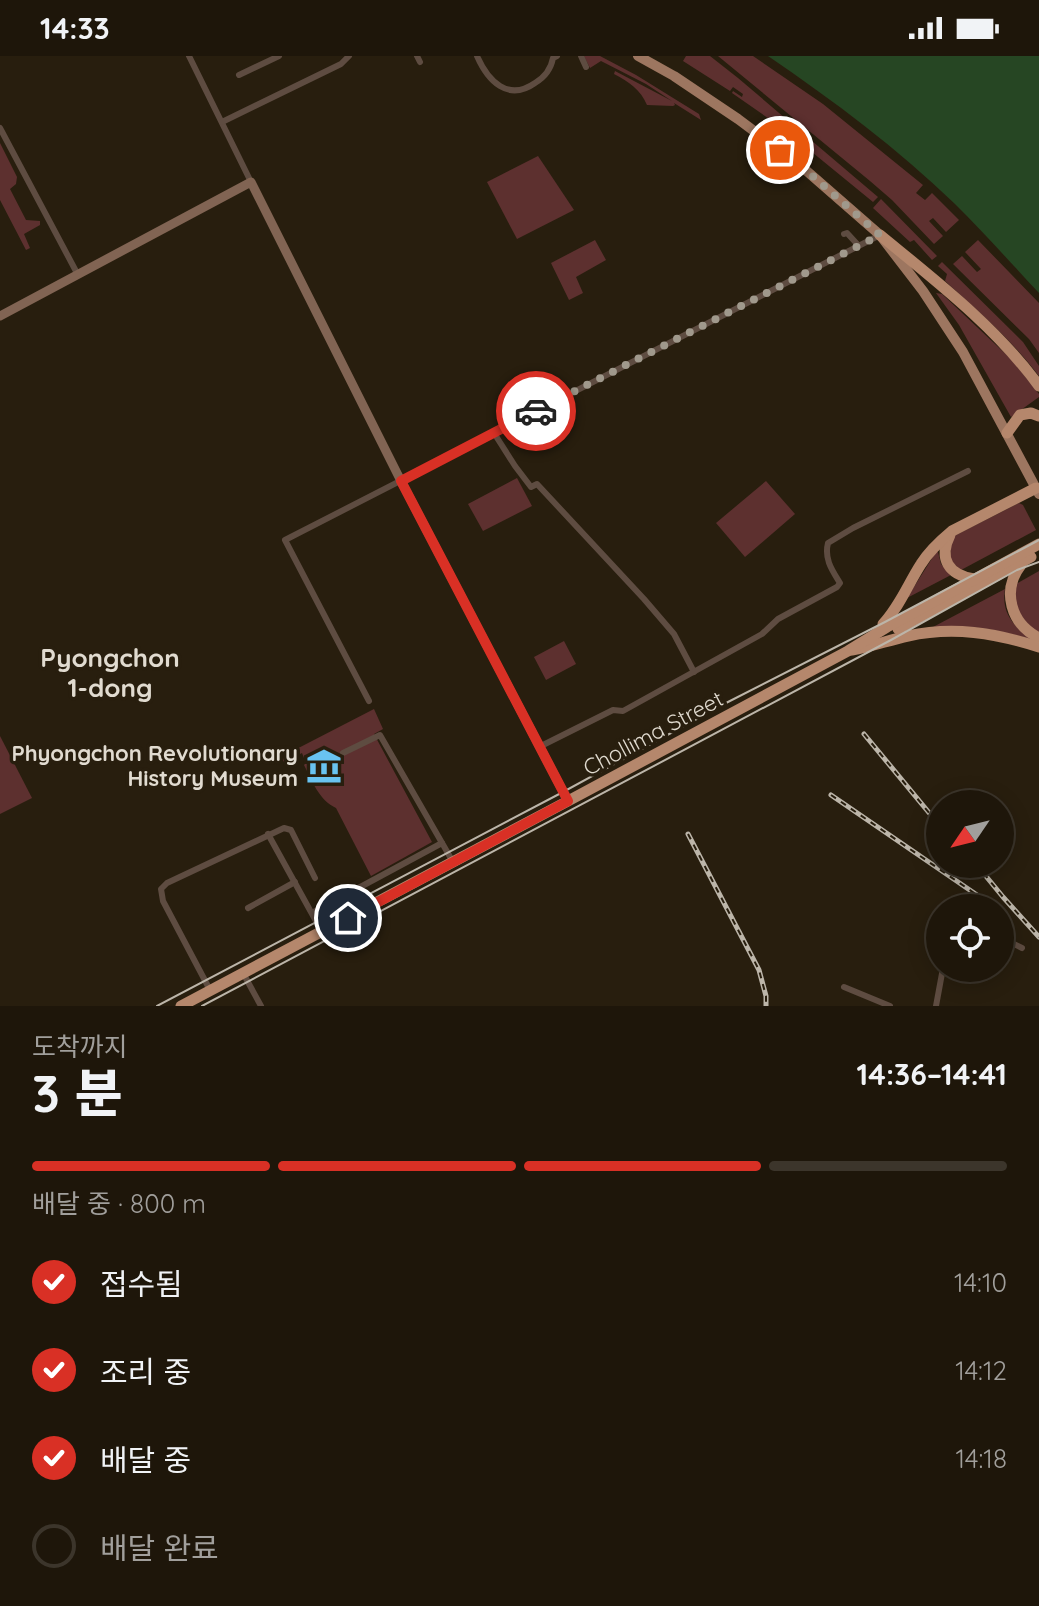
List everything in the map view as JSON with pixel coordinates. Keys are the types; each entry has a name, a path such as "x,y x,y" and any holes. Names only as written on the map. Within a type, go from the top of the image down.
{"highway":[{"path":"880,235 941,285 1025,367 1039,386"},
{"path":"1007,433 1020,415 1031,413 1039,416"},
{"path":"848,651 894,612 920,565 952,531 1037,491"},
{"path":"952,531 944,549 947,563 956,573 974,579"},
{"path":"1034,551 1018,567 1012,579 1010,598 1019,623 1039,638"},
{"name":"Chollima Street","path":"181,1006 848,651 974,579 1034,551"},
{"name":"Chollima Street","path":"848,651 887,635 1034,551"},
{"path":"848,651 912,635 952,630 996,635 1039,647"}],"main road":[{"path":"638,56 738,119 801,166 880,235 943,321 984,389 1037,491"}],"street":[{"path":"189,56 401,481 568,801"},
{"path":"239,75 279,56"},
{"path":"222,122 341,64 349,56"},
{"path":"477,56 489,77 500,87 511,91 525,89 537,82 548,72 554,57"},
{"path":"581,56 586,67"},
{"path":"0,128 78,275"},
{"path":"0,316 251,182"},
{"path":"844,234 847,233 858,245"},
{"path":"369,701 285,540 880,235"},
{"path":"494,433 531,487 537,484 674,634 694,672"},
{"path":"539,747 613,710 623,711 762,634 778,619 837,587 840,583 827,561 828,543 968,471"},
{"path":"343,753 380,735 453,862"},
{"path":"210,990 163,901 161,889 167,883 284,828 291,830 315,878"},
{"path":"268,834 322,932"},
{"path":"312,913 442,843"},
{"path":"248,908 295,882"},
{"path":"1014,944 1022,948"},
{"path":"243,973 261,1006"},
{"path":"936,1006 940,982"},
{"path":"844,987 890,1006"}],"shaded area":[{"path":"584,56 600,56 636,75 699,114 701,120 674,103 673,106 647,105 638,90 614,74 615,71 672,101 601,61 590,68"},
{"path":"686,56 710,56 878,197 873,202 785,130 732,93 742,97 743,94 733,87 730,91 683,61"},
{"path":"718,56 753,56 823,104 923,185 916,193 925,200 932,193 959,220 946,232 933,218 929,221 943,236 934,244 892,200"},
{"path":"768,56 1039,56 1039,293 955,204 911,164 841,108"},
{"path":"0,143 17,177 16,184 10,189 26,220 40,221 40,225 24,234 30,248 26,250 0,200"},
{"path":"538,156 574,210 517,239 487,182"},
{"path":"881,199 937,256 932,260 914,240 910,242 873,208"},
{"path":"595,240 606,260 576,277 583,293 569,300 551,263"},
{"path":"978,240 1039,303 1039,353 1029,339 953,264 962,256 977,272 981,269 965,252"},
{"path":"942,262 1023,342 1039,366 1039,376 1006,338 945,281 947,274 938,266"},
{"path":"936,293 942,294 1012,360 1039,397 1011,417 959,325"},
{"path":"517,478 532,506 483,531 468,504"},
{"path":"766,481 795,514 745,557 716,523"},
{"path":"1019,503 1036,530 961,570 950,561 954,536"},
{"path":"936,552 951,575 907,598"},
{"path":"1039,571 1039,633 1015,610 1016,584"},
{"path":"1005,589 1007,612 1014,624 1030,639 982,628 933,627"},
{"path":"564,641 576,664 546,680 534,657"},
{"path":"374,709 383,729 374,734 432,842 371,876 336,808 325,800 313,784 302,753 284,762 281,757"},
{"path":"0,736 32,798 0,814"}],"tram line":[{"path":"157,1006 1039,540"},
{"path":"202,1006 1017,570 1039,562"}],"railway":[{"path":"864,734 926,809"},
{"path":"831,795 976,894"},
{"path":"688,834 759,970 766,1006"},
{"path":"987,878 1039,937"}],"way so far":[{"path":"536,411 880,235 780,150"}],"place":[{"name":"Phyongchon Revolutionary History Museum","path":"324,766"}],"district":[{"name":"Pyongchon 1-dong","path":"110,672"}],"route":[{"path":"348,918 568,801 401,481 536,411"}]}
